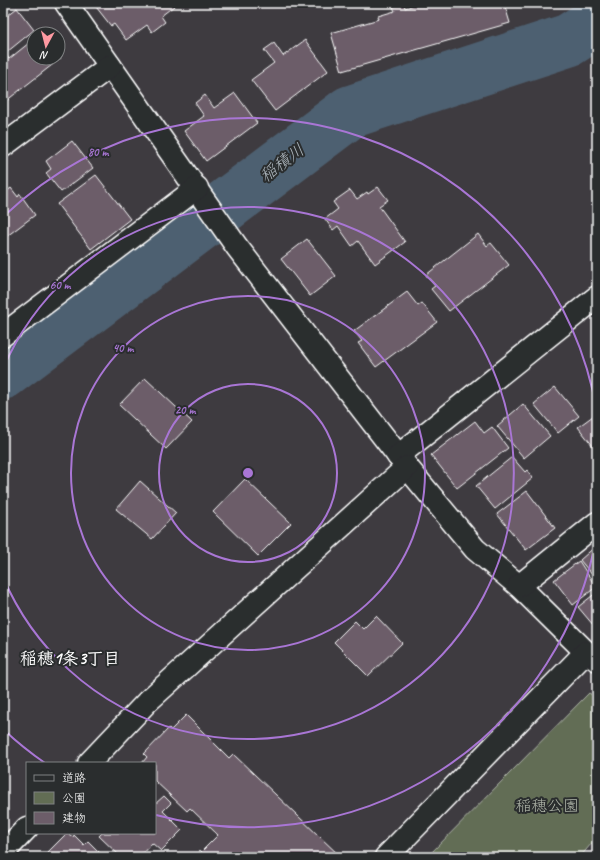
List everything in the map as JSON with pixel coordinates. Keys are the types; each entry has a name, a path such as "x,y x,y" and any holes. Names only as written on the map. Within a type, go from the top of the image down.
{"street":[{"path":"66,3 237,247 403,462 475,549 519,586 592,656 386,857"},
{"path":"3,146 110,66"},
{"path":"3,335 200,193"},
{"path":"90,762 148,701 403,462 597,297"},
{"path":"519,586 597,523"},
{"path":"3,853 26,829"}],"green space":[{"name":"稲穂公園","path":"589,693 597,698 597,837 580,857 427,857"}],"building":[{"path":"93,3 178,3 161,16 165,22 152,32 147,25 126,40 114,24 111,26"},
{"path":"404,3 405,8 421,3 422,6 433,3 504,3 510,23 342,71 331,33 379,19 378,16 395,11 393,7"},
{"path":"17,8 31,26 26,26 26,37 7,52 3,47 3,19"},
{"path":"305,40 328,71 275,111 251,80 274,63 264,50 274,43 283,56"},
{"path":"26,45 26,66 51,66 6,101 3,98 3,51 9,59"},
{"path":"235,93 257,123 206,161 184,131 204,116 195,103 205,95 214,108"},
{"path":"72,141 93,168 61,192 46,173 51,169 46,161"},
{"path":"96,175 130,219 91,249 57,204"},
{"path":"378,187 388,200 379,206 405,242 375,264 358,241 352,246 338,226 333,230 325,219 338,209 333,202 350,190 357,199"},
{"path":"11,188 18,197 20,194 35,215 3,239 3,194"},
{"path":"478,234 487,246 491,243 509,265 449,311 431,289 435,286 426,275"},
{"path":"307,239 336,276 310,296 281,259"},
{"path":"407,292 418,306 422,303 437,322 376,367 358,343 362,341 354,331"},
{"path":"145,378 192,422 166,449 119,405"},
{"path":"555,387 579,416 558,433 534,404"},
{"path":"523,404 550,436 524,458 497,426"},
{"path":"597,413 597,451 578,427"},
{"path":"475,421 484,433 492,427 508,448 457,488 431,455"},
{"path":"512,457 525,472 527,470 533,478 495,509 476,486"},
{"path":"245,479 291,523 258,556 213,512"},
{"path":"140,481 176,513 152,539 116,509"},
{"path":"527,491 555,528 526,550 497,514"},
{"path":"597,545 597,581 580,560"},
{"path":"579,561 596,587 573,605 554,580"},
{"path":"597,592 597,623 594,626 578,607"},
{"path":"376,616 402,643 368,676 334,642 355,621 363,629"},
{"path":"186,715 229,758 233,754 341,857 207,857 201,852 218,835 190,808 187,811 156,782 156,762 143,762 147,757 144,754 169,728 171,730"},
{"path":"164,796 171,803 163,811 182,830 161,851 152,843 139,857 121,857 99,836 101,834 156,834 156,803"},
{"path":"66,834 68,834 73,837 74,835 84,845 88,841 104,857 43,857"}],"waterway":[{"name":"稲積川","path":"3,373 350,112 569,40 597,22"}],"district":[{"name":"稲穂1条3丁目","path":"70,658"}]}
